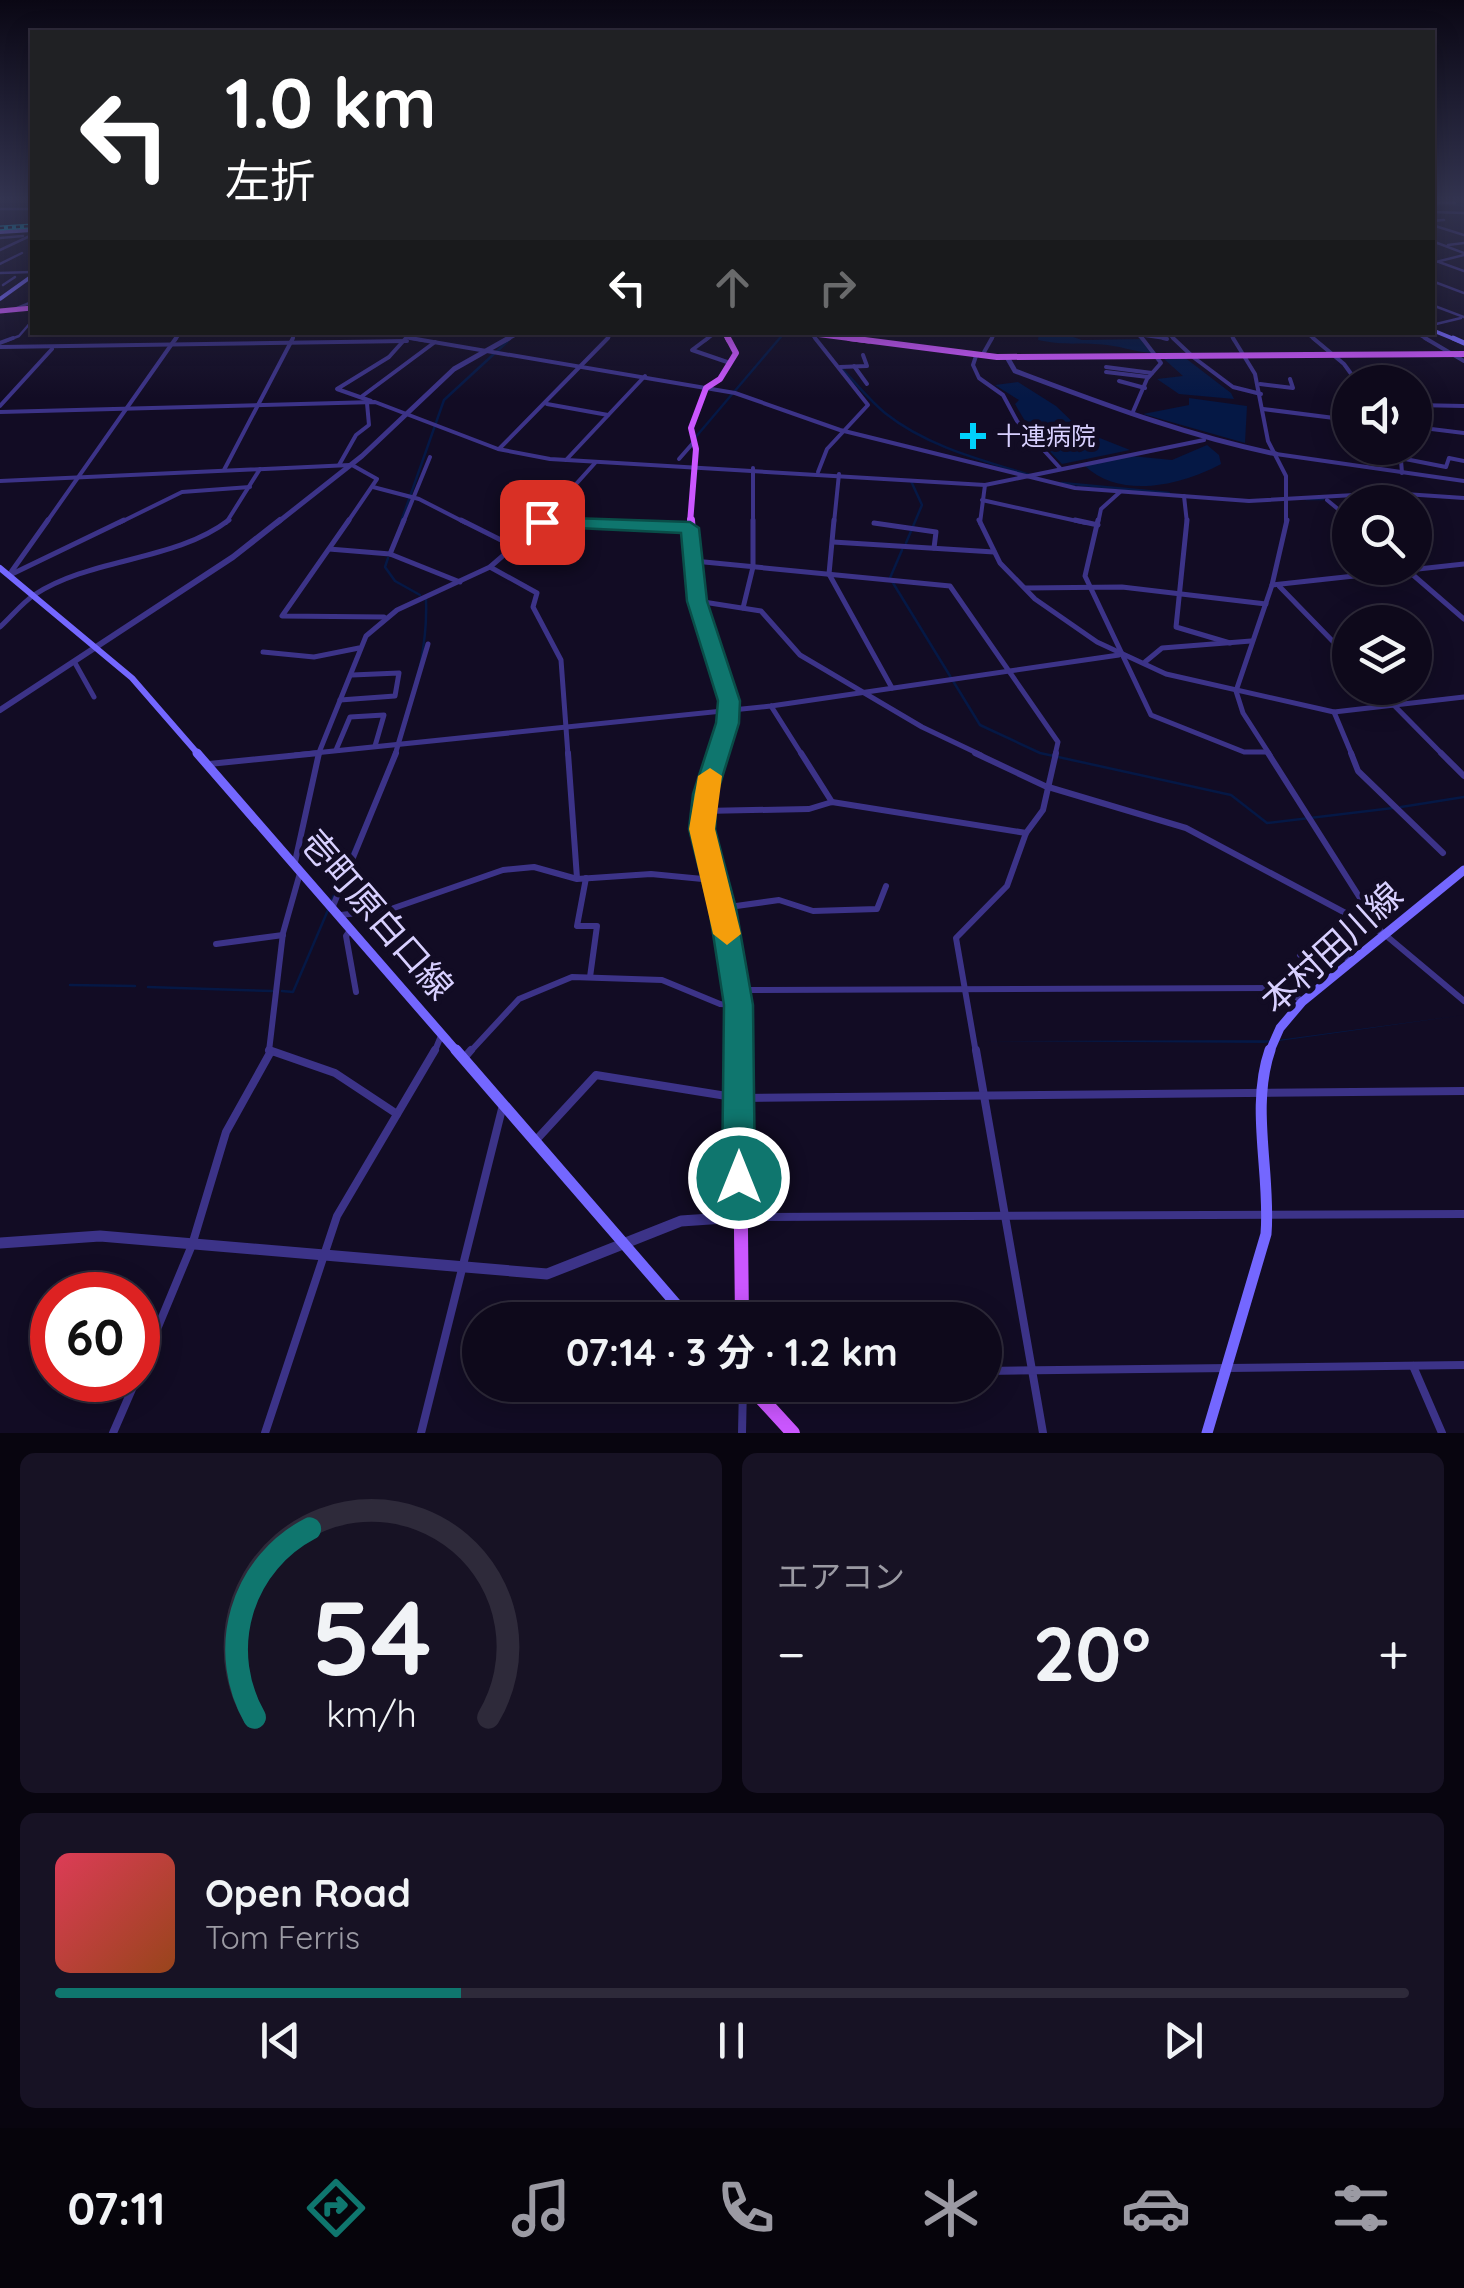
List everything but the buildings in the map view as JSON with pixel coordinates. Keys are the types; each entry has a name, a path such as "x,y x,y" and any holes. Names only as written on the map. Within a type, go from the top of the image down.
{"main road":[{"path":"0,299 30,276"},
{"path":"0,311 30,306"},
{"path":"1435,329 1464,343"},
{"path":"724,335 736,349 720,380 706,388 691,428 694,466 690,528 697,601 730,709 702,812 738,1005 741,1302"},
{"path":"819,335 1007,357 1464,357"},
{"name":"壱町原白口線","path":"4,573 100,648 208,764 675,1302"},
{"name":"本村田川線","path":"1207,1433 1269,1215 1262,1093 1267,1048 1282,1021 1302,1002 1464,870"},
{"path":"763,1402 793,1433"}],"street":[{"path":"3,265 8,266"},
{"path":"0,273 30,274"},
{"path":"4,285 15,277"},
{"path":"1435,282 1464,293"},
{"path":"1435,306 1464,317"},
{"path":"1435,327 1464,317"},
{"path":"0,345 19,336 30,323"},
{"path":"4,573 78,478 179,335"},
{"path":"224,470 294,335"},
{"path":"0,710 100,648 232,557 351,465 404,412 484,349 514,335"},
{"path":"500,450 611,335"},
{"path":"716,335 692,350 730,363"},
{"path":"812,335 868,405 840,430 822,454 818,472"},
{"path":"994,335 973,365 979,378 1003,396 1017,421 1060,468"},
{"path":"1132,415 1150,375 1162,363 1137,335"},
{"path":"1143,335 1170,339"},
{"path":"1168,335 1232,387 1261,394"},
{"path":"1232,335 1258,384 1268,441 1286,476 1288,501 1287,533 1276,586 1251,641 1236,690 1243,713 1383,933"},
{"path":"1308,335 1341,365"},
{"path":"1419,335 1452,354"},
{"path":"0,345 52,349 290,344 408,337 735,393 840,430 1035,478 1120,492 1288,501 1390,492 1464,498"},
{"path":"408,337 366,375 336,388 500,450 566,460 985,484 1035,478 1060,468 1204,440"},
{"path":"361,397 436,342"},
{"path":"0,409 52,349"},
{"path":"836,367 866,366 863,355"},
{"path":"1007,357 1007,364 1014,371 1204,440 1464,481"},
{"path":"854,366 867,384"},
{"path":"1106,369 1150,375"},
{"path":"566,460 645,376"},
{"path":"1258,384 1293,388 1290,379"},
{"path":"1119,381 1145,388"},
{"path":"0,409 375,402"},
{"path":"339,466 356,435 369,425 367,403"},
{"path":"546,404 608,414"},
{"path":"1432,406 1464,406"},
{"path":"1264,409 1332,418"},
{"path":"1432,429 1464,433"},
{"path":"679,458 694,442"},
{"path":"390,554 430,457"},
{"path":"1432,464 1446,467 1449,458 1464,461"},
{"path":"160,1321 192,1245 226,1132 270,1053 283,935 319,751 359,648 387,617 490,567 542,522 594,463"},
{"path":"0,481 179,476 224,470 351,465 377,479 282,616 387,617"},
{"path":"1401,465 1402,474"},
{"path":"743,608 753,567 753,468"},
{"path":"0,627 34,596 108,563 149,556 212,533 234,517 260,469"},
{"path":"839,474 829,574 892,688"},
{"path":"985,484 978,520 999,566 1023,588 1119,655 1145,662 1166,674 1334,712 1464,697"},
{"path":"4,573 182,492 250,486"},
{"path":"372,488 412,497 515,547"},
{"path":"1120,492 1102,509 1084,576 1151,715 1244,752 1267,752"},
{"path":"1184,496 1190,521 1176,594 1176,628 1230,643"},
{"path":"982,500 1098,525"},
{"path":"1328,500 1332,504"},
{"path":"542,522 690,528"},
{"path":"874,523 936,532 934,548"},
{"path":"833,542 994,552"},
{"path":"330,548 390,554 460,582"},
{"path":"691,561 950,586 1058,742 1045,786 1043,810 1026,833 1006,886 956,938 1044,1433"},
{"path":"1432,567 1464,564"},
{"path":"490,567 537,593 533,607 561,660 576,879"},
{"path":"1276,586 1332,579"},
{"path":"1426,585 1464,618"},
{"path":"1023,588 1088,586 1266,604"},
{"path":"1276,586 1332,642"},
{"path":"697,601 761,611 800,655 864,693 1045,786 1186,828 1266,875 1383,933 1464,1001"},
{"path":"1145,662 1162,648 1251,641"},
{"path":"428,644 400,743 337,910 392,909 503,870 534,867 576,879 651,874 714,880"},
{"path":"263,652 314,657 359,648"},
{"path":"208,764 772,706 1119,655"},
{"path":"75,662 94,697"},
{"path":"340,700 395,696 400,673 350,676"},
{"path":"772,706 832,802"},
{"path":"1396,707 1464,776"},
{"path":"1334,712 1358,771 1442,853"},
{"path":"336,750 350,717 384,715 375,746"},
{"path":"702,812 809,809 832,802 1026,833"},
{"path":"586,878 576,926 597,926 590,977"},
{"path":"722,908 779,900 813,911 876,909 886,886"},
{"path":"352,927 346,936 356,992"},
{"path":"216,944 283,935"},
{"path":"1326,942 1350,961"},
{"path":"1300,955 1329,979"},
{"path":"465,1057 486,1030 528,993 556,980 662,980 720,1004 738,1005"},
{"path":"736,990 1287,988 1302,1002"},
{"path":"265,1433 323,1253 351,1188 432,1062 443,1032"},
{"path":"270,1053 335,1074 398,1114"},
{"path":"537,1140 596,1075 739,1098 1464,1091"},
{"path":"421,1433 504,1101"},
{"path":"0,1242 88,1236 547,1274 680,1220 1005,1213 1464,1214"},
{"path":"1002,1371 1464,1365"},
{"path":"1413,1366 1442,1433"},
{"path":"113,1433 126,1402"},
{"path":"742,1433 745,1402"}],"water":[{"path":"1039,335 1067,335 1082,340 1140,339 1156,353 1107,345 1038,340"},
{"path":"1184,357 1234,399 1179,394 1157,379 1183,376 1163,358"},
{"path":"1018,382 1056,406 1082,431 1130,450 1062,464 1032,433 1015,404 1019,400 995,385"},
{"path":"1189,398 1247,406 1245,443 1143,414 1189,405"},
{"path":"1207,445 1219,455 1221,464 1170,483 1116,483 1085,466 1131,456 1172,460"},
{"path":"1464,1015 1264,1043 981,1041 1278,1040"}],"waterway":[{"path":"694,439 782,335"},
{"path":"401,522 444,400 508,341"},
{"path":"841,368 901,425 954,451 1030,475"},
{"path":"906,543 922,505 911,481"},
{"path":"1062,483 1169,493"},
{"path":"1306,499 1323,499"},
{"path":"902,550 890,578 980,725 1040,753 1231,795 1267,823 1393,808"},
{"path":"388,558 385,567 395,581 420,595"},
{"path":"332,900 408,715 425,637 426,600"},
{"path":"1401,807 1464,797"},
{"path":"282,991 293,992 328,910"},
{"path":"70,985 135,986"},
{"path":"148,987 272,991"}],"slow traffic":[{"path":"710,776 702,829 727,934"}],"place":[{"name":"十連病院","path":"973,436"}],"route":[{"path":"542,522 690,528 697,601 724,679 730,709 705,794 702,829 722,908 738,1005 739,1178"}]}
